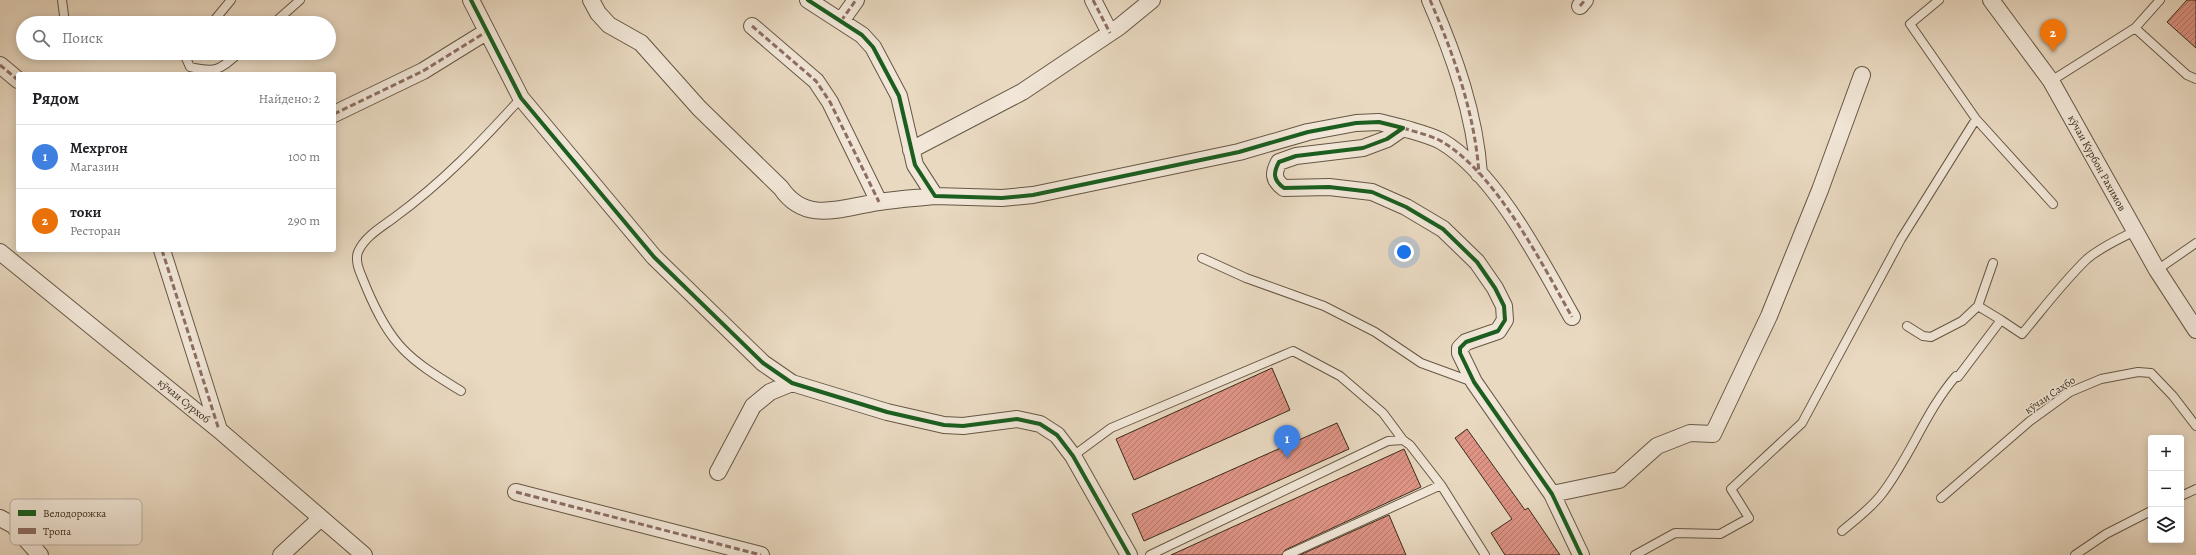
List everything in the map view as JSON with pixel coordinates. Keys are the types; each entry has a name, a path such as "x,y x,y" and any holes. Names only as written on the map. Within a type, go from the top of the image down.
{"street":[{"path":"471,0 521,98 654,257 763,363 792,383 887,412 944,425 963,426 1017,419 1040,424 1057,435 1073,456 1129,555"},
{"path":"591,0 598,13 610,25 641,43 699,108 781,188 789,200 812,210 828,212 879,202 934,196 1002,198 1033,195 1239,152 1308,132 1356,123 1379,122 1425,134 1441,141 1456,151 1479,174 1521,230 1572,317"},
{"path":"808,0 862,35 873,47 899,96 915,165 934,196"},
{"path":"840,21 856,0"},
{"path":"1093,0 1110,33"},
{"path":"911,150 1022,92 1110,33 1152,0"},
{"path":"1430,0 1447,37 1474,130 1479,174"},
{"name":"кӯчаи Курбон Рахимов","path":"1991,0 2051,81 2157,270 2196,330"},
{"path":"752,26 816,81 830,102 879,202"},
{"path":"336,113 423,71 486,32"},
{"path":"0,65 16,78"},
{"path":"1552,494 1619,480 1657,446 1690,433 1713,434 1769,316 1820,190 1862,75"},
{"path":"1403,128 1387,139 1363,148 1296,156 1279,162 1274,171 1275,177 1284,188 1329,187 1372,192 1406,207 1443,229 1477,262 1504,306 1505,320 1498,331 1466,342 1460,348 1463,361 1474,382 1552,494 1581,555"},
{"name":"кӯчаи Сурхоб","path":"0,252 219,430 364,555"},
{"path":"163,252 219,430"},
{"path":"718,472 753,406 770,392 792,383"},
{"path":"516,492 761,555"},
{"path":"0,518 10,523"},
{"path":"281,555 321,518"},
{"path":"31,545 40,555"}],"lane":[{"path":"62,0 64,16"},
{"path":"218,16 231,0"},
{"path":"282,16 300,0"},
{"path":"1939,0 1910,24 1976,119 2053,204"},
{"path":"2051,81 2135,28 2160,0"},
{"path":"2135,28 2187,76 2196,79"},
{"path":"187,60 190,67 212,71 221,69 231,60"},
{"path":"462,391 426,370 403,351 389,334 379,318 362,278 357,264 358,254 364,240 428,193 479,144 521,98"},
{"path":"1635,555 1675,533 1720,534 1749,518 1731,489 1802,423 1901,240 1976,119"},
{"path":"1978,306 2022,334 2060,288 2088,259 2103,248 2135,231"},
{"path":"2157,270 2196,243"},
{"path":"1202,258 1246,278 1324,306 1375,332 1421,363 1474,382"},
{"path":"1907,326 1923,336 1936,336 1962,321 1978,306 1993,264"},
{"path":"1842,531 1880,496 1906,458 1941,394 1956,376 1958,377 2001,320"},
{"path":"1073,456 1111,428 1293,351 1340,376 1383,413 1403,440 1410,445 1441,485 1485,555"},
{"name":"кӯчаи Саҳбо","path":"1941,498 2030,421 2070,392 2101,379 2138,372 2151,373 2168,391 2196,426"},
{"path":"1150,555 1388,441 1403,440"},
{"path":"1287,555 1441,485"},
{"path":"2184,495 2196,489"},
{"path":"2075,555 2106,534 2148,513"}],"building":[{"path":"2187,0 2196,0 2196,48 2167,22"},
{"path":"1272,368 1290,410 1134,480 1116,439"},
{"path":"1337,423 1349,449 1144,541 1132,514"},
{"path":"1467,429 1525,510 1528,508 1560,555 1505,555 1491,533 1512,519 1455,438"},
{"path":"1404,449 1421,487 1285,550 1282,555 1171,555"},
{"path":"1389,515 1406,555 1300,555"}],"marked path":[{"path":"841,21 856,0"},
{"path":"1093,0 1110,33"},
{"path":"1430,0 1455,63 1462,85 1473,129 1479,174"},
{"path":"1580,6 1585,0"},
{"path":"752,26 816,81 830,102 879,202"},
{"path":"336,113 423,71 486,32"},
{"path":"0,65 16,78"},
{"path":"1403,128 1441,141 1461,155 1480,174 1516,220 1572,317"},
{"path":"163,252 219,430"},
{"path":"516,492 761,555"}],"cycle path":[{"path":"471,0 521,98 654,257 763,363 792,383 887,412 944,425 963,426 1017,419 1040,424 1057,435 1073,456 1129,555"},
{"path":"808,0 862,35 873,47 899,96 915,165 935,196 1002,198 1033,195 1239,152 1308,132 1356,123 1379,122 1403,128 1387,139 1363,148 1296,156 1279,162 1275,173 1276,179 1284,188 1329,187 1372,192 1406,207 1443,229 1477,262 1495,288 1504,306 1505,320 1498,331 1466,342 1460,348 1460,353 1474,382 1552,494 1581,555"}],"place":[{"name":"токи","path":"2053,52"},
{"name":"Мехргон","path":"1287,458"}]}
